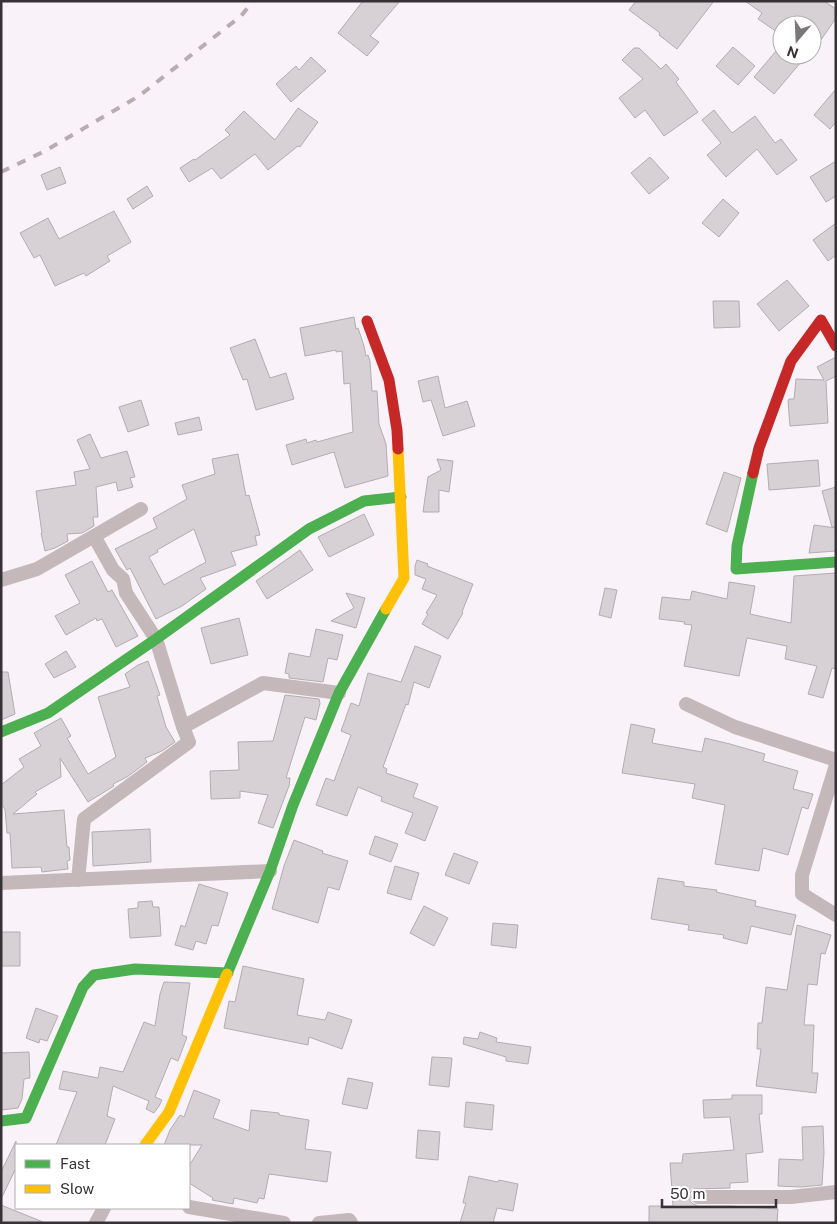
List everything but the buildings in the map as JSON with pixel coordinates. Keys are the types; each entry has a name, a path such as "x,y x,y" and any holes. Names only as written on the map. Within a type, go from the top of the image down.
{"street":[{"path":"836,346 821,320 791,361 759,448 737,546 736,569 836,562"},
{"path":"147,1144 169,1112 270,871 293,805 339,693 404,578 397,430 389,380 367,321"},
{"path":"1,732 48,713 156,639 309,529 364,501 401,497"},
{"path":"1,580 37,569 141,509"},
{"path":"78,880 84,819 189,742 156,639 126,593 123,579 113,570 94,536"},
{"path":"183,727 263,683 339,693"},
{"path":"686,704 735,727 836,760"},
{"path":"836,765 802,875 802,894 836,915"},
{"path":"1,883 270,871"},
{"path":"1,1121 26,1118 83,987 94,975 135,970 228,973"},
{"path":"698,1197 791,1197 836,1192"},
{"path":"190,1208 284,1223"},
{"path":"96,1223 103,1209"},
{"path":"319,1223 349,1220 351,1223"}],"railway":[{"path":"1,172 45,151 139,96 241,16 253,1"}],"traffic: fast":[{"path":"753,473 737,546 736,569 836,562"},
{"path":"1,732 48,713 156,639 309,529 364,501 401,497"},
{"path":"227,974 270,871 293,805 339,693 386,609"},
{"path":"1,1121 26,1118 83,987 94,975 135,969 228,973"}],"traffic: slow":[{"path":"386,609 404,578 398,449"},
{"path":"146,1144 169,1112 227,974"}],"traffic: jam":[{"path":"753,473 759,448 791,361 821,320 836,346"},
{"path":"367,321 389,380 398,449"}]}
